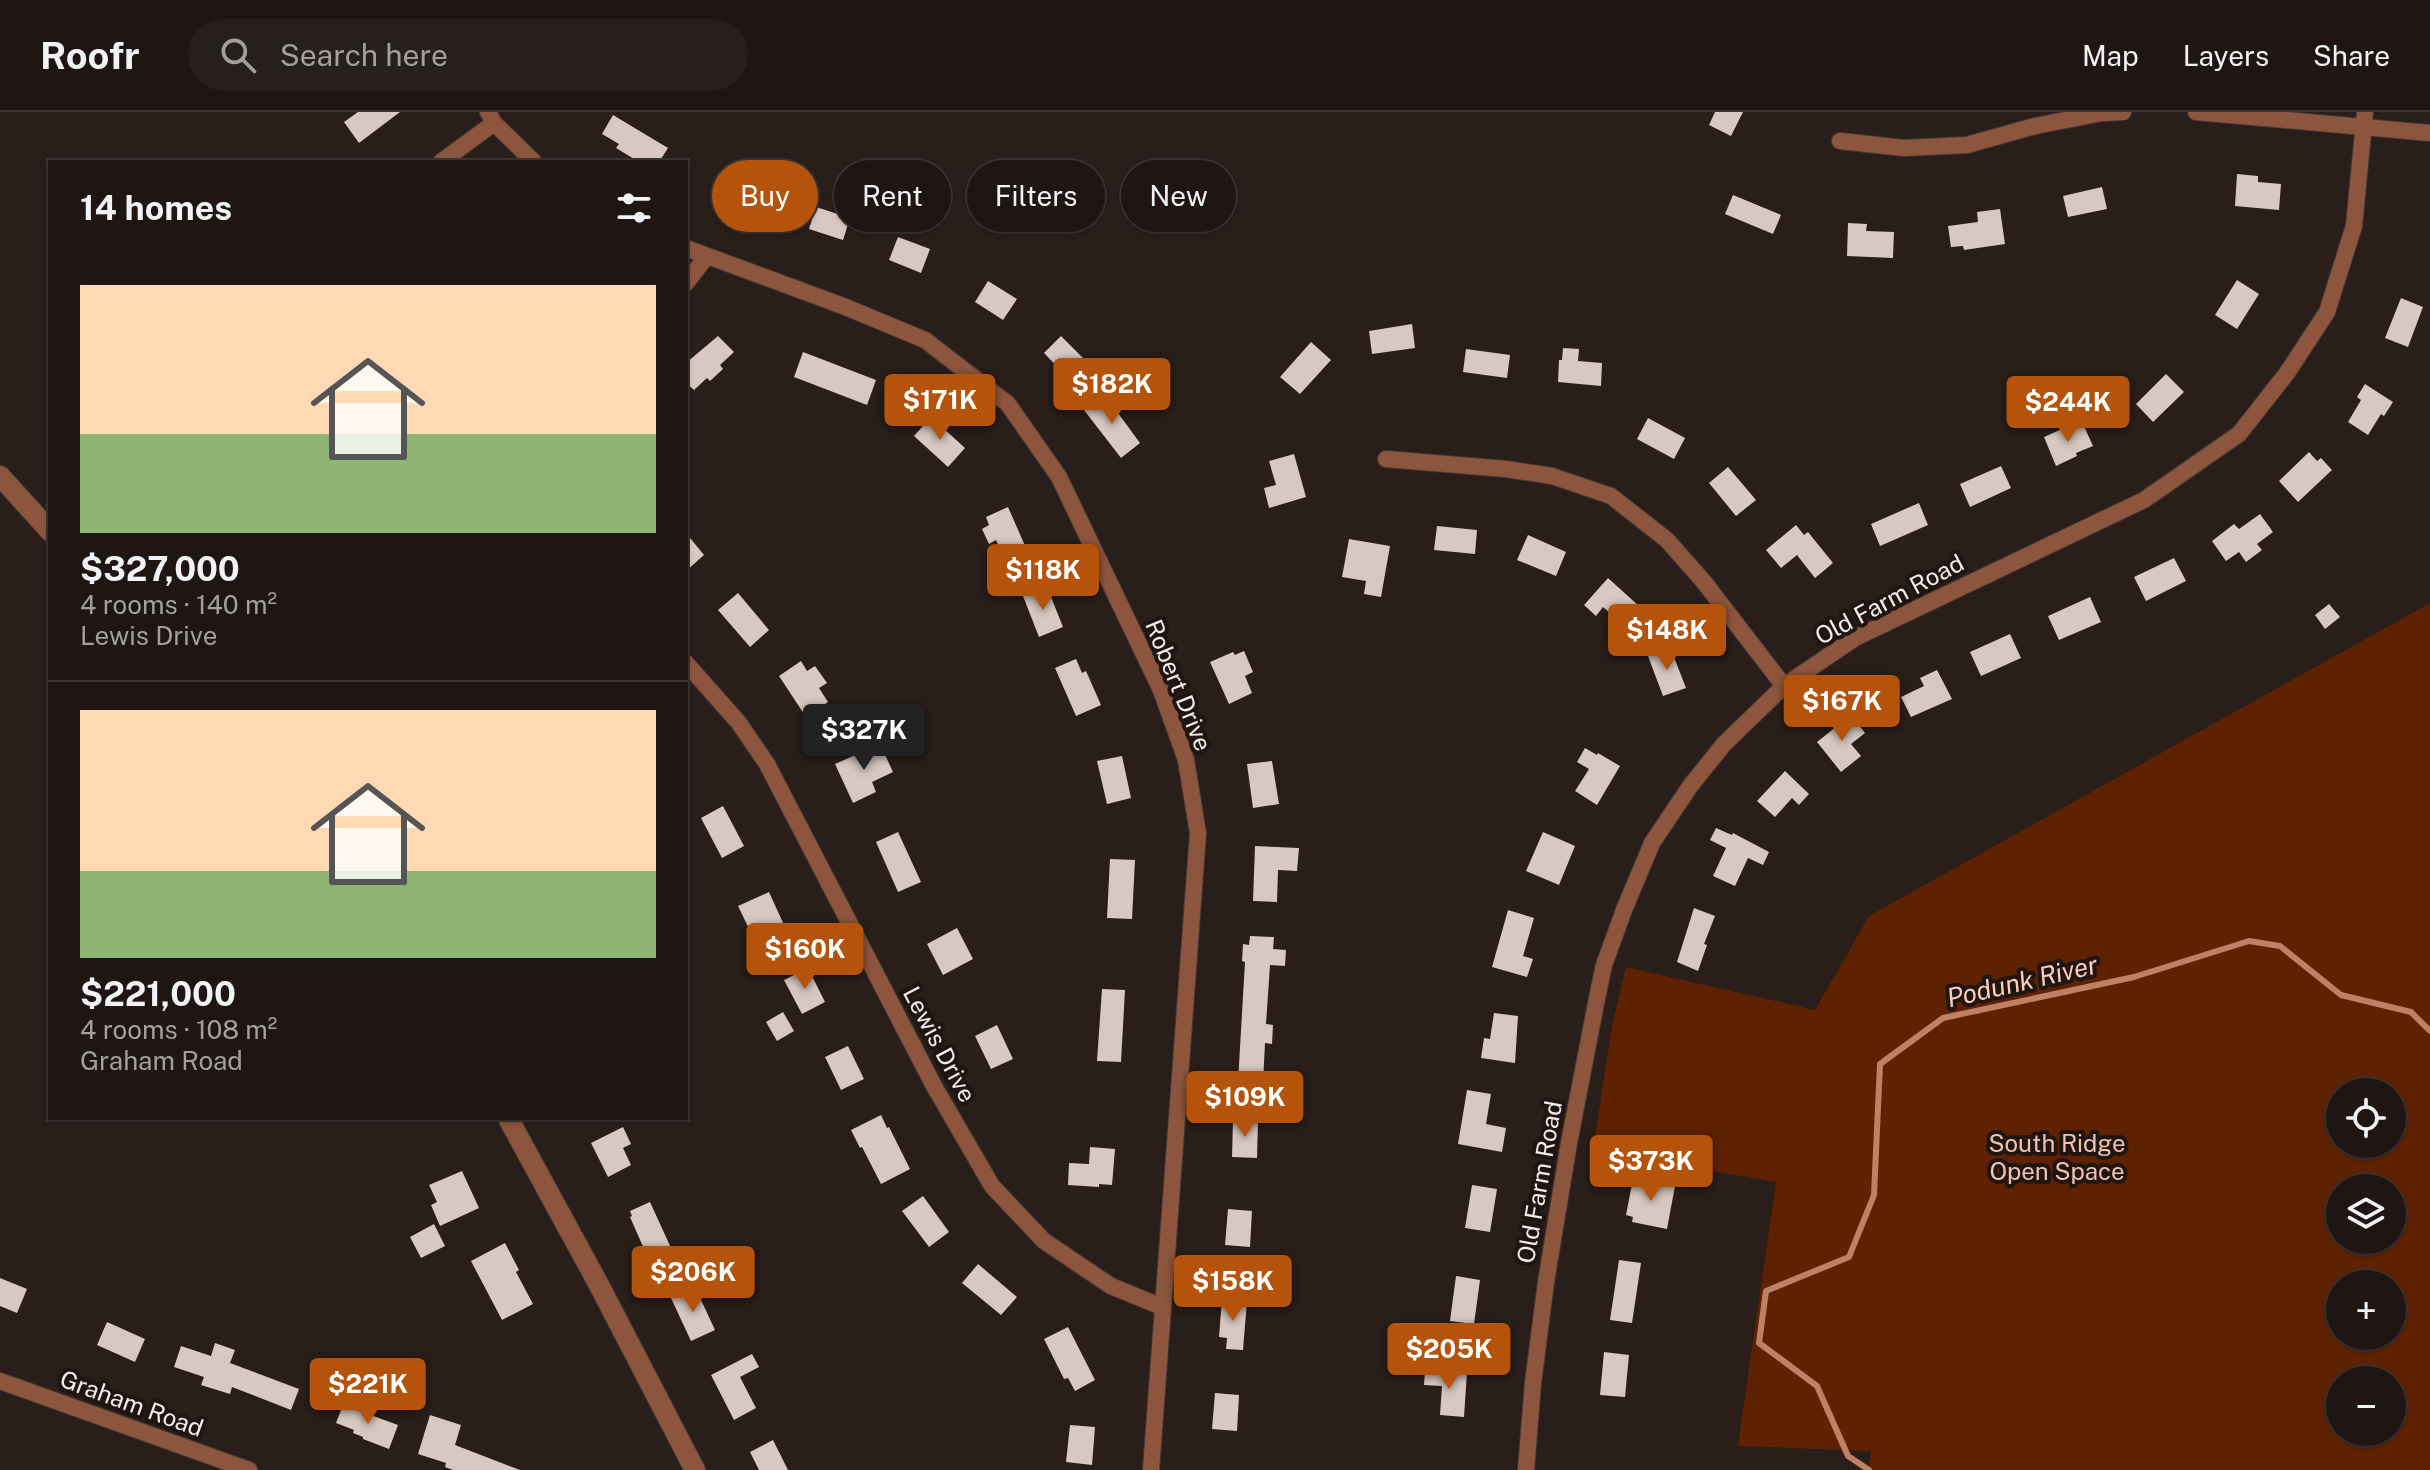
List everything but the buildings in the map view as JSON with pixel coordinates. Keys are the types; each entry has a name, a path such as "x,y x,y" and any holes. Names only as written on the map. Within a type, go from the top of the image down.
{"street":[{"path":"1840,141 1904,148 1967,145 2035,126 2123,112"},
{"path":"2196,112 2364,119 2430,133"},
{"path":"443,160 491,118 532,160"},
{"name":"Old Farm Road","path":"1526,1470 1546,1282 1604,965 1652,843 1691,785 1724,744 1784,686 1855,638 2144,500 2239,434 2287,373 2327,312 2354,226 2364,119"},
{"name":"Robert Drive","path":"688,249 925,340 1008,404 1059,477 1161,690 1186,760 1198,833 1151,1470"},
{"path":"688,280 707,256"},
{"path":"1386,459 1552,476 1611,496 1667,540 1704,582 1784,686"},
{"path":"0,476 48,529"},
{"name":"Lewis Drive","path":"688,665 739,723 767,764 934,1086 992,1186 1044,1241 1111,1286 1162,1307"},
{"path":"509,1120 695,1470"},
{"name":"Graham Road","path":"0,1381 249,1470"}],"green space":[{"name":"South Ridge Open Space","path":"2430,603 2430,1470 1869,1470 1871,1451 1738,1446 1776,1182 1593,1150 1612,1026 1626,967 1815,1010 1869,916"}],"waterway":[{"name":"Podunk River","path":"1869,1470 1848,1456 1817,1386 1759,1343 1766,1291 1849,1257 1874,1195 1880,1064 1943,1018 2134,977 2249,941 2280,946 2341,995 2411,1012 2430,1031"}]}
